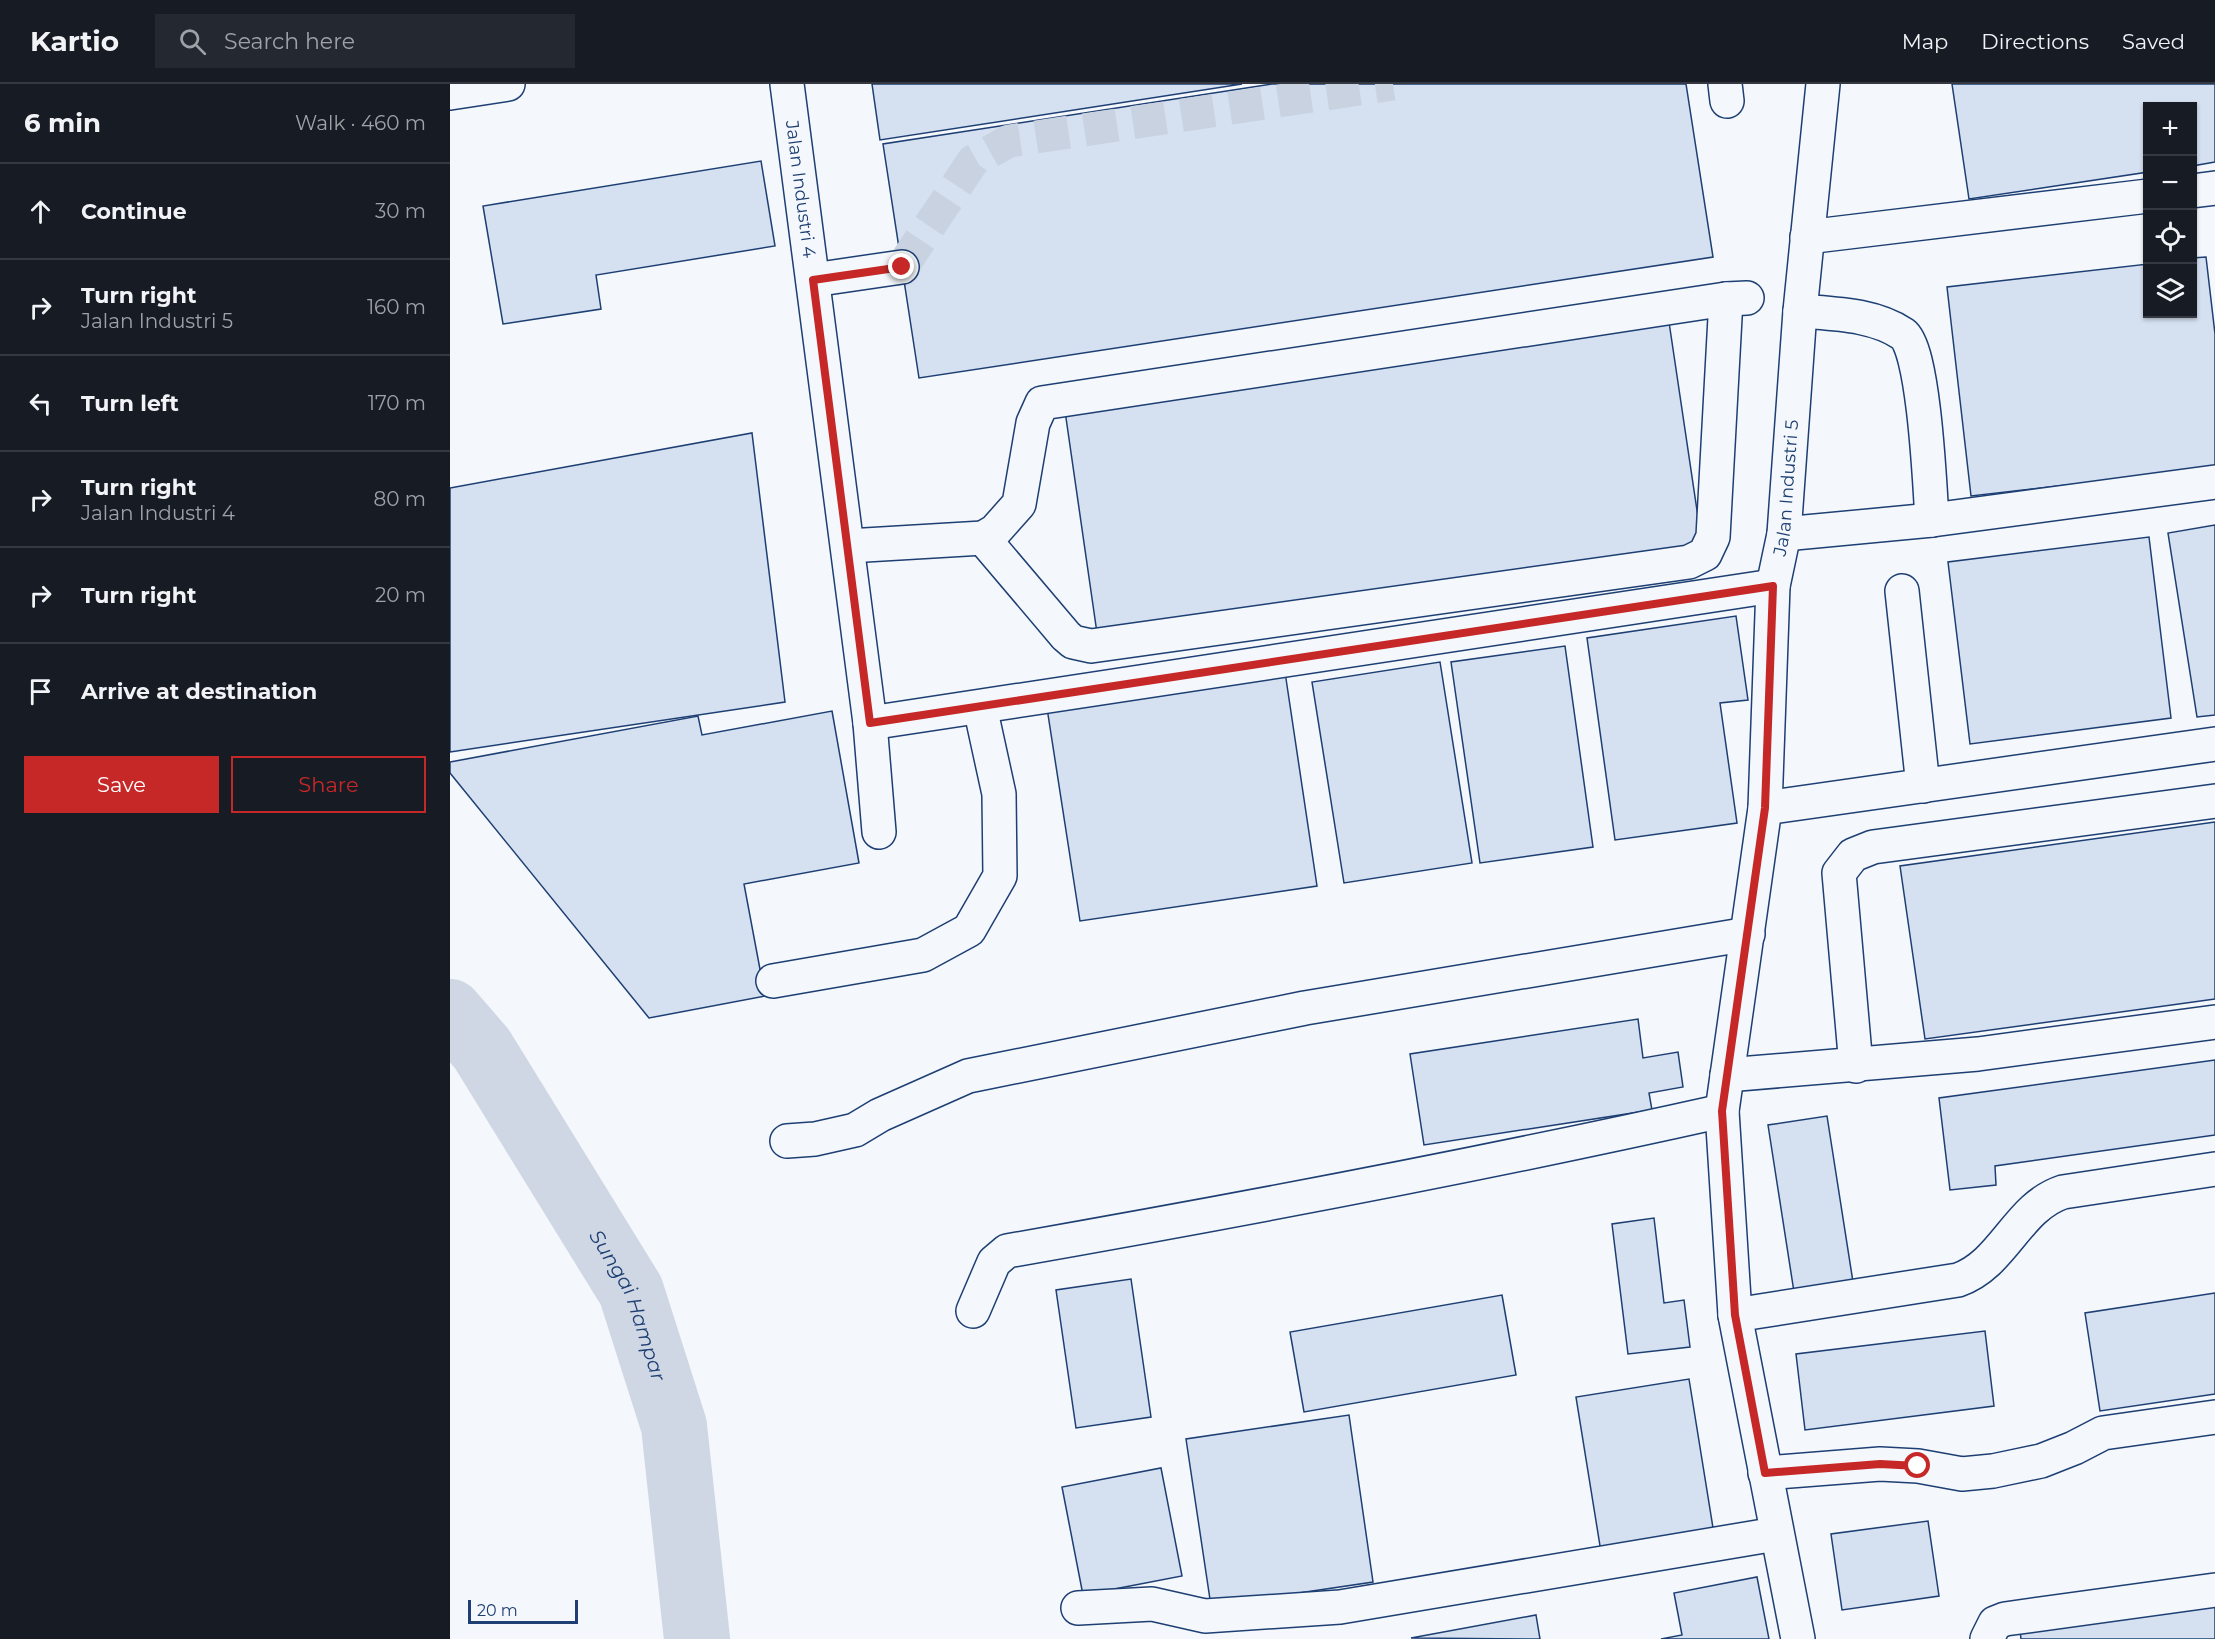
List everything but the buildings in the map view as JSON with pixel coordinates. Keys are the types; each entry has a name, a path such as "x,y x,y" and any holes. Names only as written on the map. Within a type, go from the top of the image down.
{"street":[{"path":"450,93 508,84"},
{"name":"Jalan Industri 4","path":"788,84 870,723 879,832"},
{"name":"Jalan Industri 5","path":"1798,1639 1735,1315 1722,1111 1765,808 1773,586 1784,534 1800,311 1823,84"},
{"path":"2197,190 2215,188"},
{"path":"1807,237 2143,197"},
{"path":"813,280 902,267"},
{"path":"848,546 983,538 995,531 1019,504 1033,423 1042,403 1737,298 1713,537 1705,554 1689,562 1082,645 1066,636 983,538"},
{"path":"1800,311 1852,315 1883,324 1905,336 1918,368 1932,520"},
{"path":"1784,534 1932,520 2215,482"},
{"path":"870,723 1773,586"},
{"path":"1902,591 1923,786"},
{"path":"773,981 923,955 969,930 1000,876 999,794 980,707"},
{"path":"1765,808 2215,744"},
{"path":"1856,1066 1839,873 1853,855 1873,847 2215,801"},
{"path":"787,1141 815,1139 855,1130 880,1115 968,1076 1305,1008 1748,934"},
{"path":"1727,1075 1978,1054 2215,1022"},
{"path":"973,1311 994,1262 1007,1251 1307,1197 1574,1145 1722,1111"},
{"path":"1735,1315 1958,1280 1975,1274 1988,1263 2033,1209 2046,1197 2063,1192 2215,1169"},
{"path":"1765,1473 1880,1464 1918,1466 1962,1474 1993,1471 2041,1461 2074,1449 2103,1433 2215,1417"},
{"path":"1078,1608 1152,1604 1205,1616 1340,1607 1776,1534"},
{"path":"1987,1639 1995,1623 2005,1619 2215,1590"}],"waterway":[{"name":"Sungai Hampar","path":"450,1012 482,1049 631,1291 674,1426 697,1639"}],"tunnel":[{"path":"902,267 973,161 1009,141 1393,84"}],"route":[{"path":"902,267 813,280 870,723 1773,586 1765,808 1722,1111 1735,1315 1765,1473 1880,1464 1918,1466"}]}
